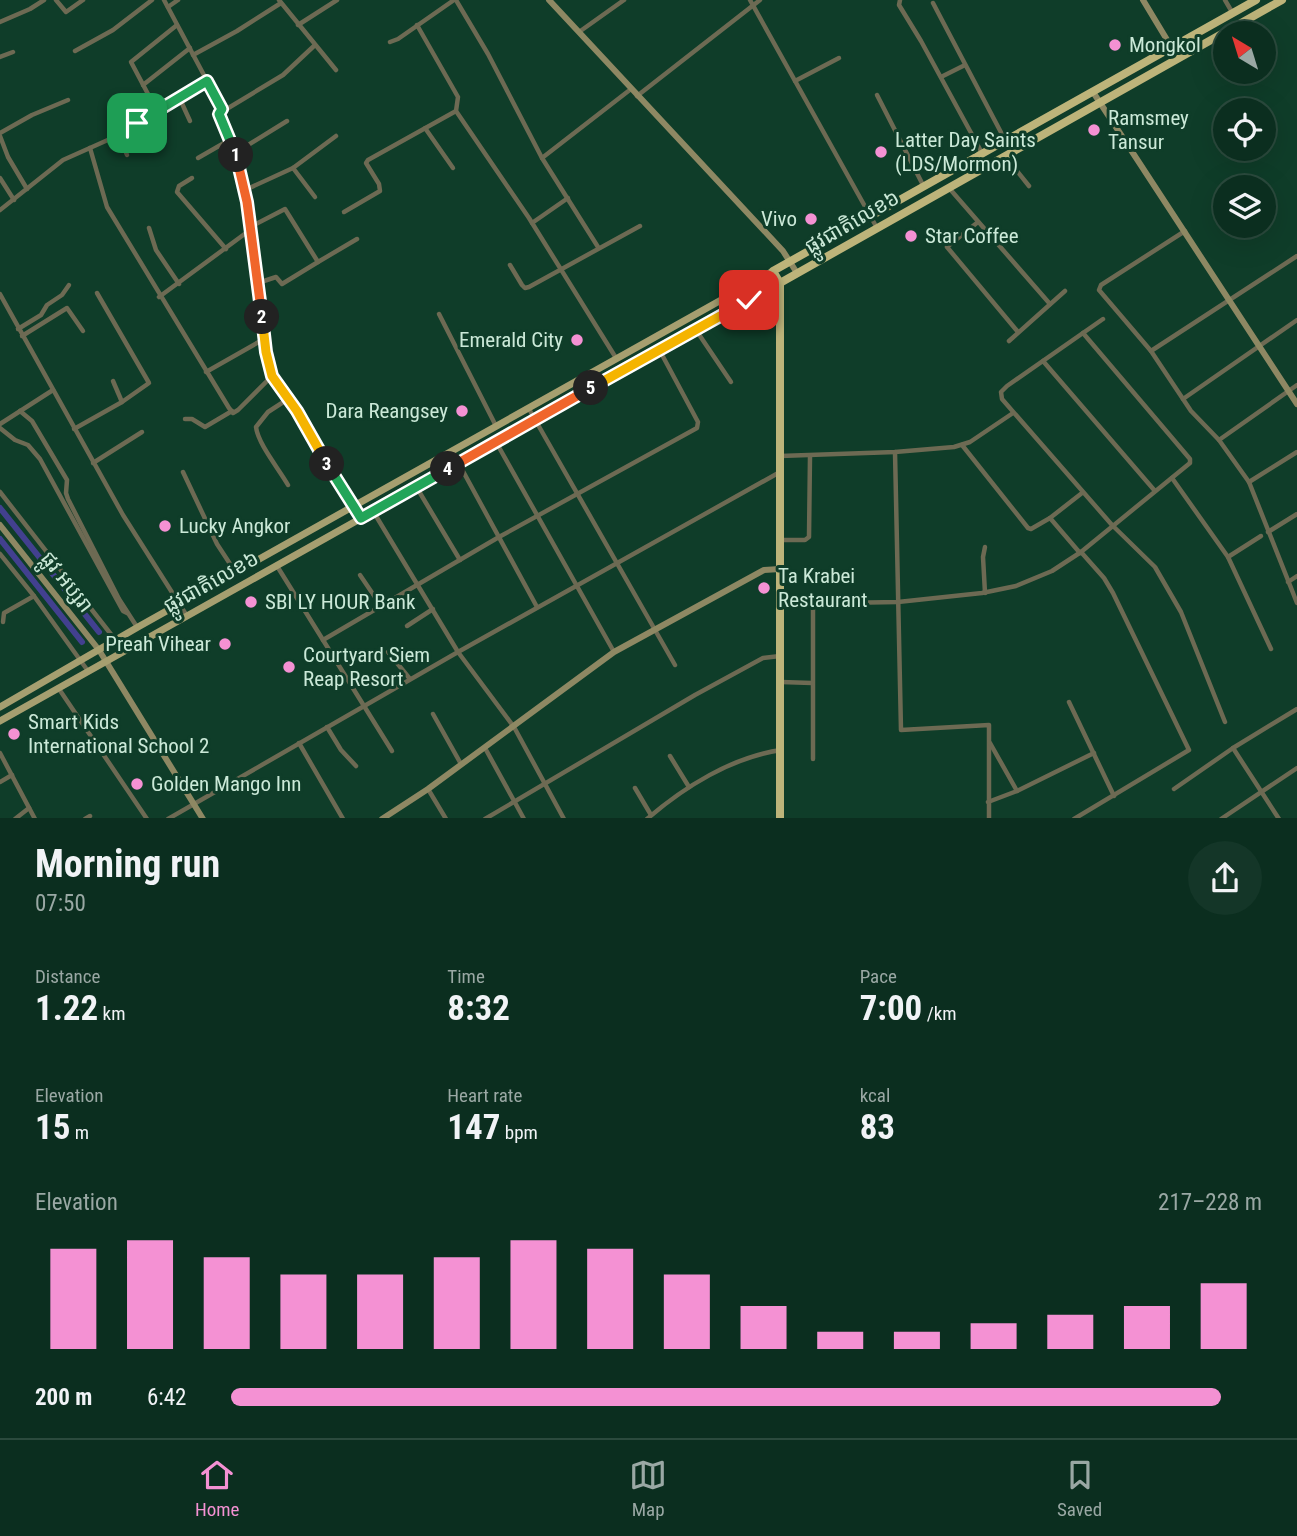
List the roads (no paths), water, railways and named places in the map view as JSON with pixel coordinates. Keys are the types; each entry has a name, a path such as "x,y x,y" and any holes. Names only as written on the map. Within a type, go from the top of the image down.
{"highway":[{"name":"ផ្លូវជាតិលេខ៦","path":"774,271 1256,0"},
{"name":"ផ្លូវជាតិលេខ៦","path":"780,283 1282,0"},
{"path":"774,271 780,283 780,818"},
{"path":"749,300 767,300 777,310 780,324"}],"main road":[{"name":"ផ្លូវជាតិលេខ៦","path":"0,707 774,271"},
{"name":"ផ្លូវជាតិលេខ៦","path":"0,721 780,283"}],"street":[{"path":"0,22 43,0"},
{"path":"56,0 66,12 83,0"},
{"path":"75,51 107,34 152,0"},
{"path":"164,0 222,109 219,114"},
{"path":"168,7 178,0"},
{"path":"299,24 337,0"},
{"path":"390,42 455,0 488,54 542,158 598,247"},
{"path":"549,0 783,251 797,273"},
{"path":"579,33 624,0"},
{"path":"637,96 752,3 760,0"},
{"path":"900,0 899,5 982,154"},
{"path":"1143,0 1178,58"},
{"path":"1225,0 1232,13"},
{"path":"193,54 237,32 280,2 336,71"},
{"path":"752,3 877,228"},
{"path":"933,4 1005,141"},
{"path":"157,111 132,60 177,25"},
{"path":"417,25 458,97 456,111 533,223 616,359"},
{"path":"219,114 283,75 315,45"},
{"path":"143,85 190,48"},
{"path":"0,57 13,52"},
{"path":"795,80 839,58"},
{"path":"941,77 965,65"},
{"path":"0,210 63,160 119,135 207,81"},
{"path":"542,158 631,89"},
{"path":"1093,92 1297,404"},
{"path":"877,95 924,187"},
{"path":"179,97 190,121"},
{"path":"27,190 8,157 0,134 32,115 68,100"},
{"path":"344,212 380,191 379,184 366,163 368,160 456,111"},
{"path":"219,114 231,139 245,190 264,339 272,376 361,518"},
{"path":"235,153 287,121"},
{"path":"425,128 453,168"},
{"path":"119,135 127,155"},
{"path":"245,190 293,168 336,136"},
{"path":"198,158 231,139"},
{"path":"90,148 107,207 159,297 232,411"},
{"path":"1005,156 1029,186"},
{"path":"293,168 315,197"},
{"path":"0,178 14,200"},
{"path":"192,178 180,186 177,192 226,249"},
{"path":"949,187 1050,304"},
{"path":"533,223 568,198"},
{"path":"159,297 226,249 250,228 285,209 318,262"},
{"path":"978,222 947,247 1018,332"},
{"path":"510,265 525,288 640,226"},
{"path":"149,228 156,250 179,284"},
{"path":"1185,231 1099,288 1151,351 1183,399 1219,440 1249,482 1297,603"},
{"path":"258,283 276,277 282,284 357,239"},
{"path":"1151,351 1297,256"},
{"path":"18,329 41,315 47,305 62,295 69,285"},
{"path":"1009,341 1065,291"},
{"path":"74,429 149,383 97,293"},
{"path":"0,294 93,463 187,616"},
{"path":"22,336 67,308 83,331"},
{"path":"439,314 496,427"},
{"path":"1103,319 1000,392 1002,399 1082,493 1155,567 1181,612 1225,722"},
{"path":"1183,399 1297,320"},
{"path":"696,330 730,382"},
{"path":"780,604 898,602 985,593 1016,586 1042,576 1080,553 1190,463 1190,459 1083,333"},
{"path":"206,372 264,339"},
{"path":"323,640 499,537 699,426 659,350"},
{"path":"1044,361 1155,491"},
{"path":"185,419 192,419 205,426 232,411 234,413 272,376"},
{"path":"113,381 122,402"},
{"path":"1219,440 1297,385"},
{"path":"53,390 0,426 15,440 28,445 40,459 123,611 128,613"},
{"path":"288,399 268,412 256,427 262,444 288,485"},
{"path":"529,409 675,665"},
{"path":"20,411 32,421 67,480 68,499 138,627"},
{"path":"780,456 895,452 962,445 1013,413"},
{"path":"93,463 142,432"},
{"path":"496,442 614,652"},
{"path":"962,445 1030,530 1082,493"},
{"path":"452,452 537,607"},
{"path":"895,452 901,730 989,725 989,818"},
{"path":"1249,482 1297,452"},
{"path":"780,540 805,540 809,537 810,456"},
{"path":"168,818 780,471"},
{"path":"183,472 217,544 236,573"},
{"path":"1172,478 1228,557 1271,649"},
{"path":"416,487 460,561"},
{"path":"0,492 124,651"},
{"path":"373,511 458,652 514,727 564,818"},
{"path":"1268,532 1297,514"},
{"path":"1050,518 1104,578 1113,593 1189,750 1074,818"},
{"name":"ផ្លូវ អប្សរា","path":"0,525 99,650 203,818"},
{"path":"1228,557 1261,536"},
{"path":"985,547 985,593"},
{"path":"0,554 88,671"},
{"path":"277,565 393,751"},
{"path":"382,818 428,789 614,652 764,570 780,569"},
{"path":"360,575 381,606"},
{"path":"1288,582 1297,576"},
{"path":"3,622 1,617 4,614 34,596"},
{"path":"813,604 813,759"},
{"path":"407,626 433,609"},
{"path":"388,652 410,680"},
{"path":"485,818 763,658 780,656"},
{"path":"781,682 812,683"},
{"path":"58,688 147,818"},
{"path":"1069,702 1114,796"},
{"path":"1174,789 1233,748 1297,709"},
{"path":"433,714 461,764"},
{"path":"327,727 341,750 356,766"},
{"path":"989,741 1017,792"},
{"path":"299,743 343,818"},
{"path":"485,748 524,818"},
{"path":"1233,748 1279,818"},
{"path":"635,788 649,817 719,771 762,752 781,750"},
{"path":"0,753 35,818"},
{"path":"988,802 1017,792 1094,753"},
{"path":"670,756 690,788"},
{"path":"1221,818 1297,768"},
{"path":"0,782 12,775"},
{"path":"428,789 446,818"},
{"path":"15,818 29,808"}],"waterway":[{"path":"0,508 99,632"},
{"path":"0,539 82,642"}],"place":[{"name":"Mongkol","path":"1115,45"},
{"name":"Ramsmey Tansur","path":"1094,130"},
{"name":"Latter Day Saints (LDS/Mormon)","path":"881,152"},
{"name":"Vivo","path":"811,219"},
{"name":"Star Coffee","path":"911,236"},
{"name":"Emerald City","path":"577,340"},
{"name":"Dara Reangsey","path":"462,411"},
{"name":"Lucky Angkor","path":"165,526"},
{"name":"Ta Krabei Restaurant","path":"764,588"},
{"name":"SBI LY HOUR Bank","path":"251,602"},
{"name":"Preah Vihear","path":"225,644"},
{"name":"Courtyard Siem Reap Resort","path":"289,667"},
{"name":"Smart Kids International School 2","path":"14,734"},
{"name":"Golden Mango Inn","path":"137,784"}]}
